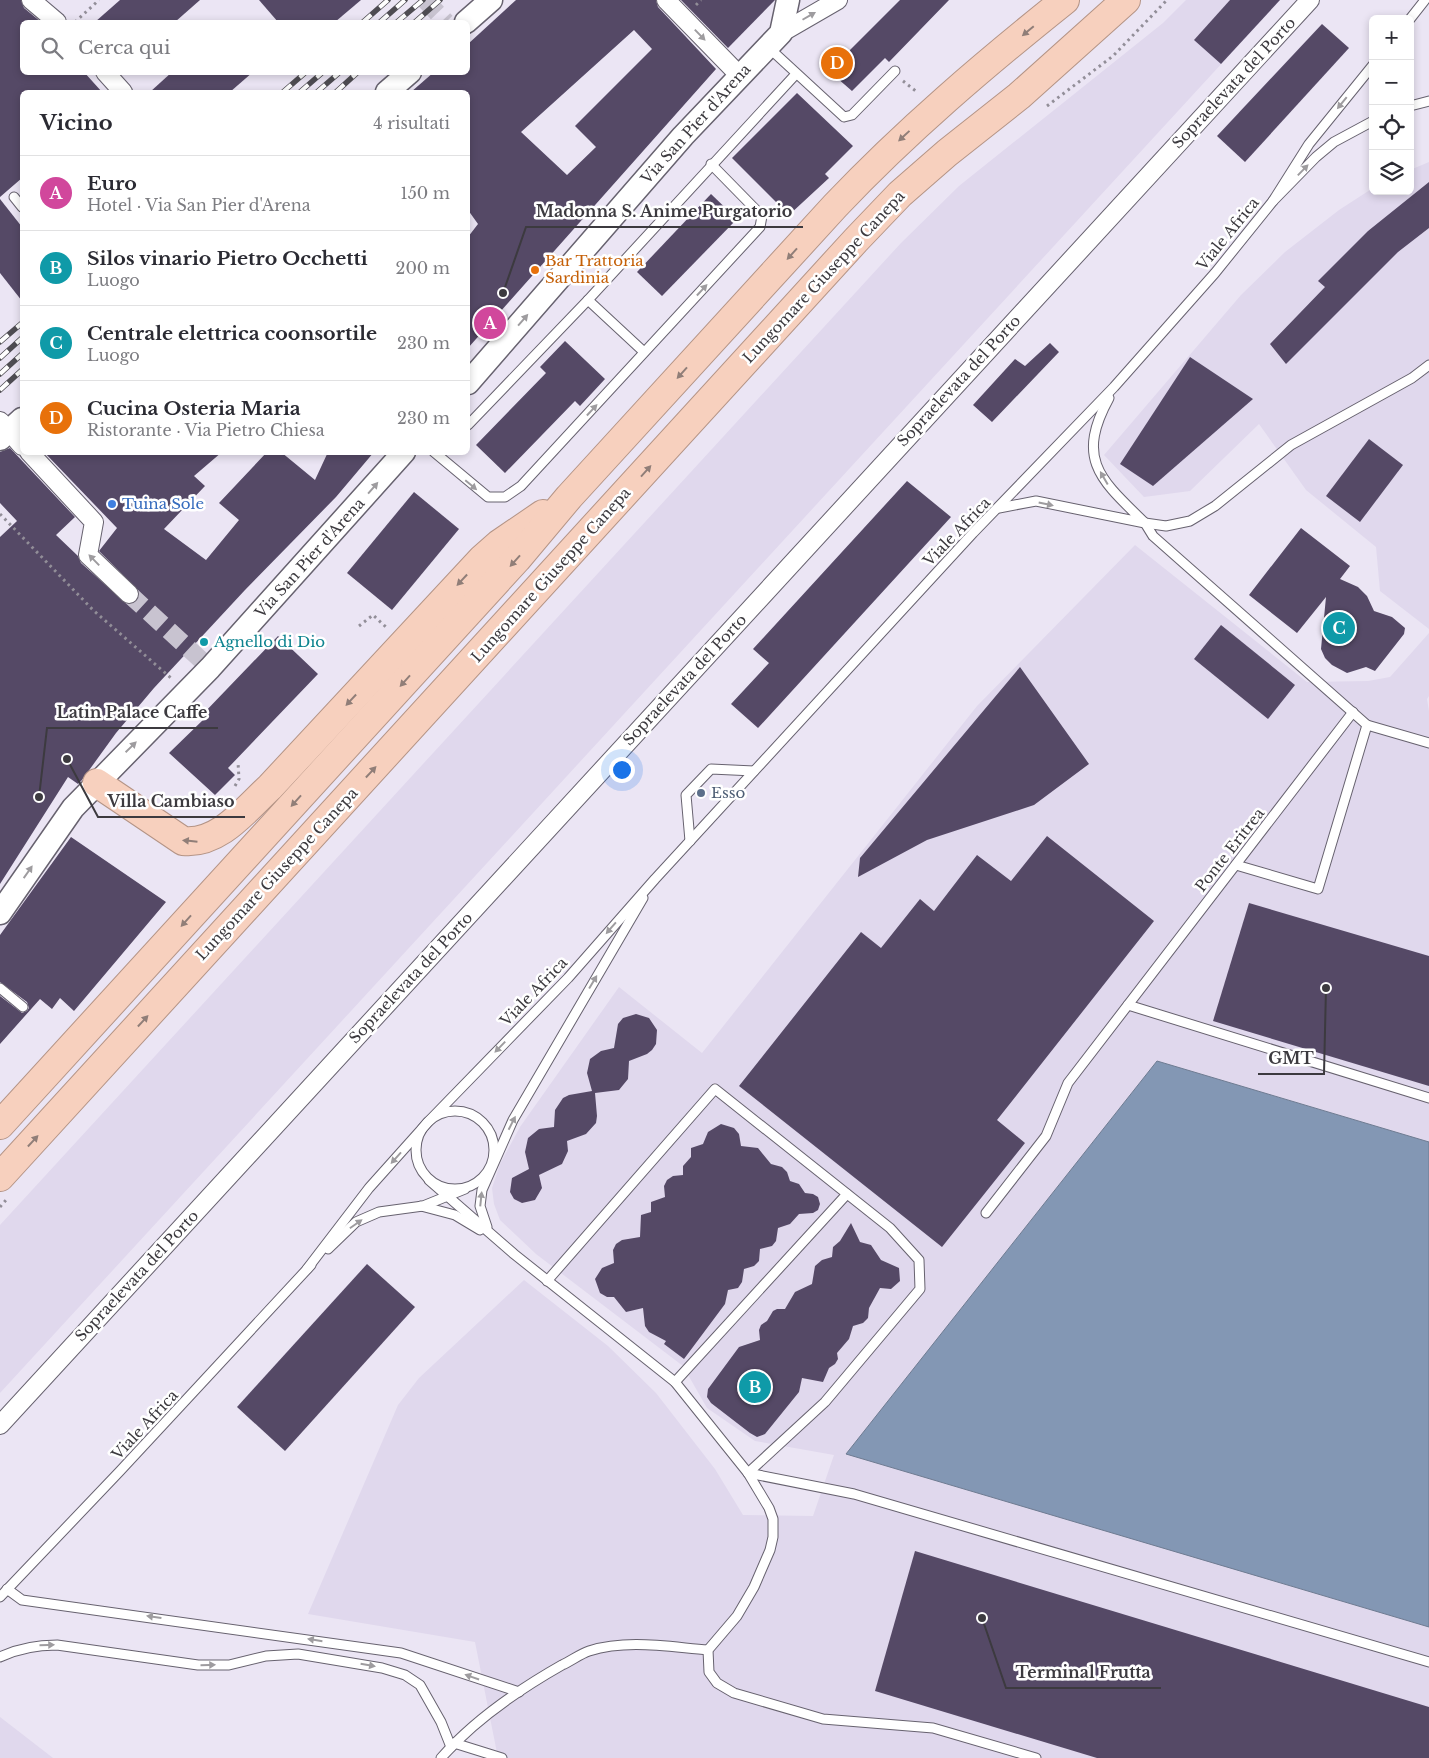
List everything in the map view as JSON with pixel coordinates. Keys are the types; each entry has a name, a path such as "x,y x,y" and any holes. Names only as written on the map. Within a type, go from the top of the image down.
{"highway":[{"path":"0,1125 517,559 569,497 880,158 921,120 1065,0"},
{"name":"Lungomare Giuseppe Canepa","path":"4,1187 856,240 900,194 947,153 1019,96 1126,0"},
{"path":"97,782 183,841 196,843 208,839 232,822 270,787 482,559 499,544 569,497"}],"street":[{"path":"31,0 54,20"},
{"path":"468,20 491,0"},
{"path":"666,0 740,76"},
{"path":"774,40 788,0"},
{"path":"774,40 838,0"},
{"name":"Sopraelevata del Porto","path":"0,1426 1310,0"},
{"name":"Via San Pier d'Arena","path":"470,381 683,136 774,40"},
{"path":"107,75 121,90"},
{"path":"389,90 407,75"},
{"path":"32,455 94,522 88,555 129,594"},
{"name":"Via San Pier d'Arena","path":"0,912 73,808 187,692 318,551 401,455"}],"lane":[{"path":"1413,15 1425,0"},
{"path":"774,40 796,74 841,116 848,118 895,71"},
{"name":"Viale Africa","path":"307,1269 369,1188 428,1121 568,978 754,771 973,533 1114,387 1215,273 1273,201 1309,144 1369,70"},
{"path":"470,424 588,300 711,164 796,74"},
{"path":"1414,105 1429,101"},
{"name":"Viale Africa","path":"1273,201 1328,147 1369,124"},
{"path":"439,455 484,495 494,499 511,495 762,224 762,216 711,164"},
{"path":"14,197 20,204"},
{"path":"588,300 644,352"},
{"path":"999,508 1036,502 1166,526 1190,521 1214,506 1292,446 1412,378 1429,365"},
{"path":"1114,387 1096,426 1092,454 1110,489 1145,523 1153,536 1367,725 1429,743"},
{"name":"Ponte Eritrea","path":"986,1212 1046,1136 1068,1083 1353,712"},
{"path":"1236,865 1318,889 1367,725"},
{"path":"690,841 686,795 711,769 754,771"},
{"name":"Viale Africa","path":"0,1597 307,1269 356,1222 379,1212 421,1206 448,1196 475,1184 491,1167 513,1120 655,879"},
{"path":"0,988 22,1007"},
{"path":"1128,1005 1429,1098"},
{"path":"547,1281 714,1089 890,1228 919,1260 920,1288 824,1402 748,1473"},
{"name":"Viale Africa","path":"491,1167 495,1154 494,1140 488,1128 479,1118 466,1112 453,1111 440,1114 428,1121 420,1132 416,1144 416,1157 421,1170 429,1180 500,1242"},
{"path":"488,1231 480,1206 482,1190 491,1167"},
{"path":"429,1180 440,1187 452,1190 464,1189"},
{"path":"675,1382 847,1194"},
{"name":"Viale Africa","path":"421,1206 455,1215 500,1242"},
{"path":"500,1242 675,1382 748,1473 769,1508 773,1520 770,1550 754,1588 741,1609 708,1650 710,1672 717,1683 734,1693 823,1719 933,1728 1036,1758"},
{"path":"748,1473 854,1494 1429,1662"},
{"path":"8,1589 22,1600 401,1653 519,1692"},
{"path":"441,1758 452,1745 484,1716 519,1692 589,1651 631,1644 708,1650"},
{"path":"0,1657 17,1649 34,1645 57,1645 198,1665 229,1665 266,1656 298,1654 382,1668 405,1675 420,1685 452,1745 502,1758"}],"path":[{"path":"76,20 99,0"},
{"path":"1041,110 1113,56 1167,0"},
{"path":"0,514 93,610 187,692"},
{"path":"228,793 239,779 238,762"},
{"path":"0,1207 4,1187"}],"shaded area":[{"path":"1186,0 1280,0 0,1393 0,1225 901,243 959,186 1163,23"},
{"path":"1429,162 1429,629 1380,591 1376,547 1306,490 1259,424 1190,491 1144,497 1104,455 1241,295 1285,252 1339,210 1369,191 1369,195 1414,195 1414,168"},
{"path":"1135,545 1307,682 1368,681 1390,677 1429,633 1429,696 1427,699 1429,711 1429,1142 1157,1061 847,1454 1429,1627 1429,1758 498,1758 475,1642 308,1614 398,1405 419,1378 524,1280 608,1346 656,1393 715,1469 743,1515 813,1516 834,1455 755,1441 707,1408 683,1366 536,1254 500,1220 494,1204 492,1188 500,1164 520,1127 619,987 702,1053 977,706"},
{"path":"0,1717 53,1758 0,1758"}],"water":[{"path":"1157,1061 1429,1142 1429,1627 846,1454"}],"building":[{"path":"0,0 21,0 24,8 39,20 20,20 20,75 87,75 100,90 20,90 20,180 0,197"},
{"path":"120,0 200,0 177,20 97,20"},
{"path":"259,0 361,0 337,20 276,20"},
{"path":"516,0 656,0 658,7 716,69 470,346 470,234 478,224 470,213 470,90 413,90 431,75 470,75 470,42","holes":["634,30 652,49 575,126 596,147 567,175 521,132"]},
{"path":"681,0 775,0 728,48"},
{"path":"900,0 949,0 889,62 885,58 852,91 829,71"},
{"path":"1230,0 1280,0 1221,64 1194,40"},
{"path":"1322,24 1349,48 1245,162 1217,136"},
{"path":"169,75 250,75 232,90 152,90"},
{"path":"797,93 853,146 825,174 829,178 789,215 732,158"},
{"path":"1429,182 1429,228 1398,252 1286,364 1270,344 1325,287 1318,281 1368,231"},
{"path":"711,194 737,219 662,296 637,272"},
{"path":"0,199 20,224 20,298 0,273"},
{"path":"565,341 605,379 580,406 575,401 505,473 476,445 546,373 540,367"},
{"path":"1050,343 1059,352 992,422 973,405 1015,359 1025,366"},
{"path":"1190,357 1253,399 1153,486 1120,464"},
{"path":"1369,439 1403,465 1360,522 1326,496"},
{"path":"10,448 75,517 56,535 78,556 81,563 127,604 137,601 139,591 99,551 117,528 47,455 218,455 194,476 205,486 164,529 206,560 239,520 219,503 264,455 285,455 315,480 327,455 371,455 336,497 245,590 154,688 116,733 82,780 78,784 68,777 0,884 0,537 17,521 0,503 0,452"},
{"path":"907,481 951,517 758,728 731,704 769,663 753,649"},
{"path":"414,492 459,529 392,610 347,573"},
{"path":"1301,528 1350,566 1340,579 1358,587 1367,596 1374,611 1392,617 1405,628 1404,634 1375,671 1366,667 1347,673 1332,665 1325,658 1321,649 1326,597 1297,633 1249,595"},
{"path":"1221,625 1295,685 1268,719 1194,659"},
{"path":"278,636 318,674 228,768 235,775 215,795 169,753 205,718 202,715"},
{"path":"1020,667 1089,764 1034,805 927,840 858,877 860,858"},
{"path":"1047,836 1154,921 997,1120 1025,1143 942,1247 739,1086 861,932 881,948 920,899 934,911 977,855 1011,881"},
{"path":"71,837 166,902 74,1011 60,998 52,1009 40,999 0,1044 0,996 22,1013 29,1008 27,1002 0,982 0,935"},
{"path":"1249,903 1429,956 1429,1086 1213,1021"},
{"path":"636,1014 649,1018 657,1030 656,1044 647,1054 629,1061 628,1079 619,1090 595,1093 596,1123 586,1134 567,1141 568,1151 562,1164 539,1175 542,1188 535,1200 522,1203 514,1199 510,1192 512,1178 529,1169 525,1152 528,1138 539,1129 554,1127 555,1110 563,1098 569,1095 592,1091 587,1073 590,1059 601,1051 614,1048 618,1024 623,1018"},
{"path":"721,1124 734,1128 739,1134 741,1146 758,1148 771,1164 782,1167 787,1172 790,1181 799,1184 805,1193 818,1197 820,1204 818,1210 813,1213 799,1214 790,1224 778,1228 776,1241 772,1246 760,1249 759,1261 754,1266 744,1269 742,1282 738,1288 728,1290 725,1304 684,1359 664,1344 666,1341 649,1332 645,1326 643,1308 626,1312 614,1297 607,1297 600,1293 595,1279 602,1268 614,1263 613,1250 616,1244 622,1240 640,1237 641,1215 651,1212 651,1202 665,1197 664,1186 667,1180 673,1176 683,1175 683,1166 691,1157 691,1148 703,1144 708,1132"},
{"path":"851,1223 860,1242 871,1245 881,1260 899,1268 900,1281 891,1289 880,1288 869,1308 868,1318 863,1323 853,1326 849,1339 837,1353 838,1359 829,1368 823,1382 802,1378 799,1392 765,1434 757,1437 711,1403 707,1397 708,1389 739,1347 760,1340 759,1330 761,1325 767,1321 773,1311 785,1309 795,1292 812,1284 815,1266 822,1260 832,1257 833,1247 840,1241"},
{"path":"367,1264 415,1307 285,1451 237,1407"},
{"path":"915,1551 1429,1707 1429,1758 1097,1758 875,1691"}],"tunnel":[{"path":"425,0 444,20"},
{"path":"129,594 210,668"}],"railway":[{"path":"365,20 388,0"},
{"path":"382,20 405,0"},
{"path":"399,20 423,0"},
{"path":"417,20 440,0"},
{"path":"285,90 303,75"},
{"path":"302,90 320,75"},
{"path":"319,90 337,75"},
{"path":"338,90 355,75"},
{"path":"0,342 20,325"},
{"path":"0,358 20,340"},
{"path":"0,374 20,356"},
{"path":"0,390 20,372"}],"place":[{"name":"Cucina Osteria Maria","path":"837,63"},
{"name":"Bar Trattoria Sardinia","path":"535,270"},
{"name":"Madonna S. Anime Purgatorio","path":"503,293"},
{"name":"Euro","path":"490,323"},
{"name":"Tuina Sole","path":"112,504"},
{"name":"Centrale elettrica coonsortile","path":"1339,628"},
{"name":"Agnello di Dio","path":"204,642"},
{"name":"Villa Cambiaso","path":"67,759"},
{"name":"Esso","path":"701,793"},
{"name":"Latin Palace Caffe","path":"39,797"},
{"name":"GMT","path":"1326,988"},
{"name":"Silos vinario Pietro Occhetti","path":"755,1387"},
{"name":"Terminal Frutta","path":"982,1618"}]}
